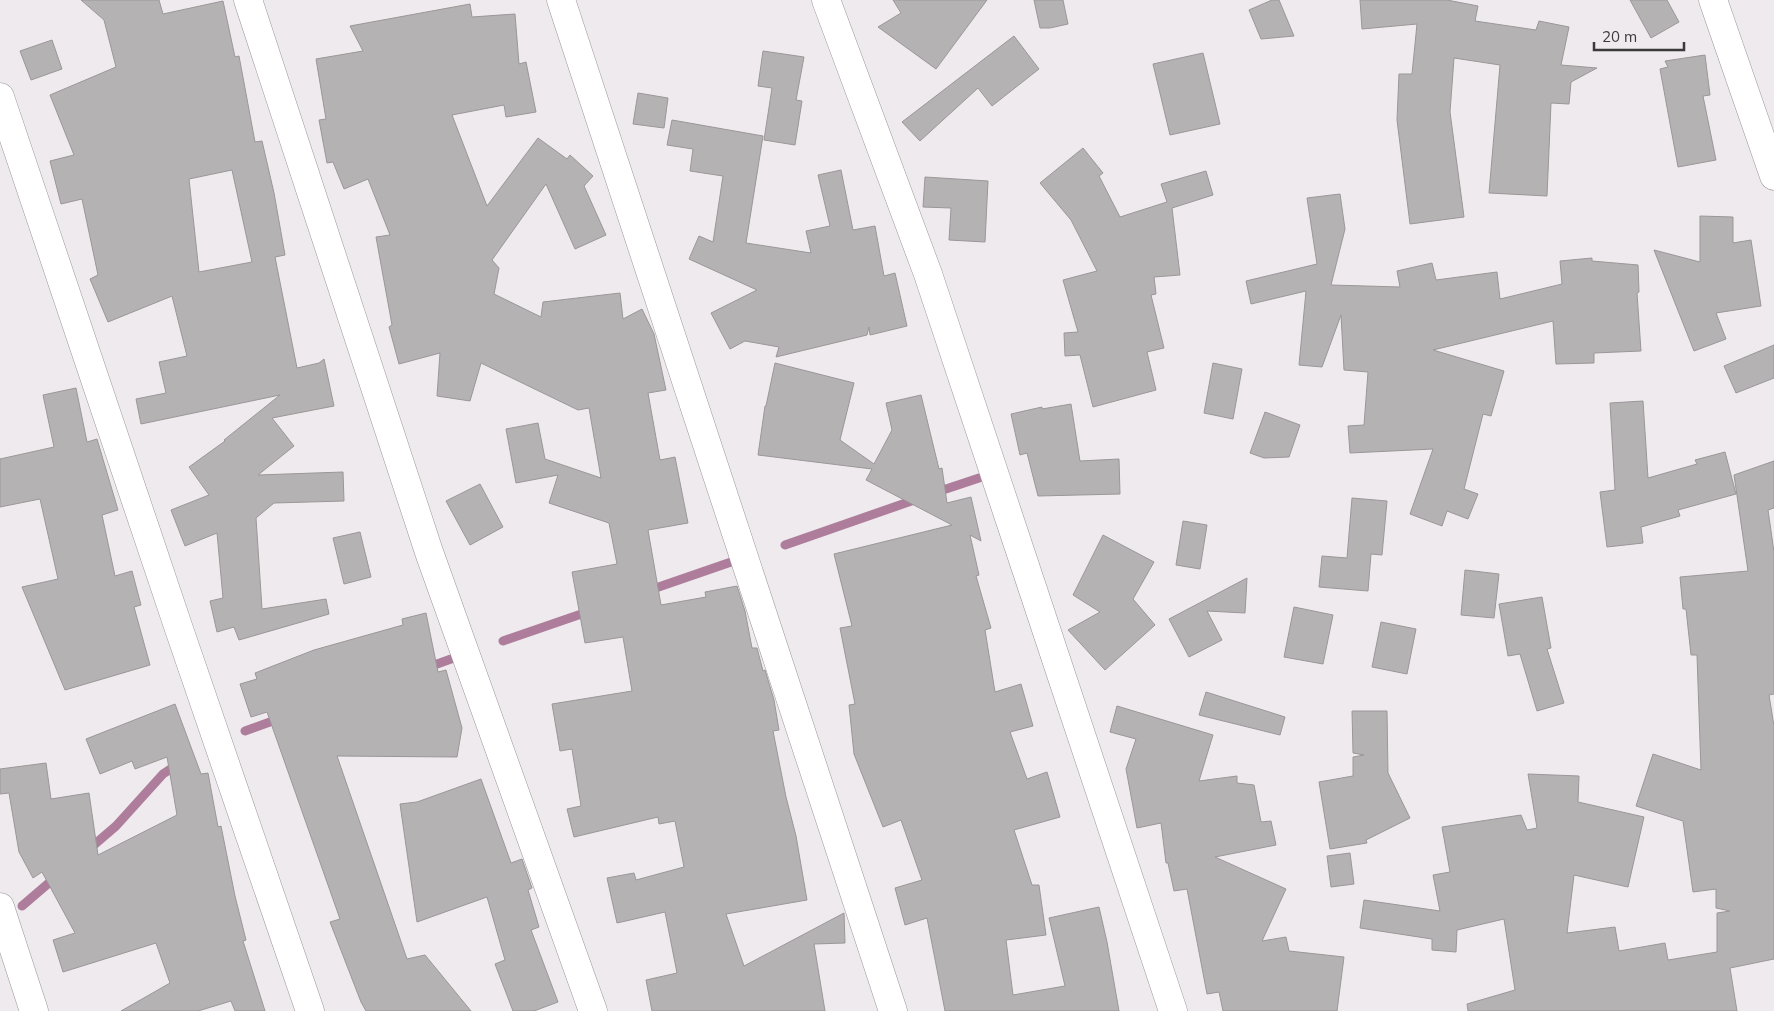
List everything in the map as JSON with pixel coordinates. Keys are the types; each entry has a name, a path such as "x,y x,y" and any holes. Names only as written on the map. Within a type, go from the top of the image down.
{"street":[{"path":"248,0 429,552 593,1011"},
{"path":"561,0 893,1011"},
{"path":"826,0 928,274 1173,1011"},
{"path":"1713,0 1774,176"},
{"path":"0,97 310,1011"},
{"path":"0,907 34,1011"}],"building":[{"path":"81,0 159,0 163,14 223,1 235,57 239,56 255,142 262,141 274,193 285,255 275,257 297,368 319,363 324,359 334,406 272,418 294,446 258,475 343,472 344,501 274,503 256,518 262,609 326,599 329,614 239,640 234,627 217,632 210,601 223,598 217,533 185,546 171,510 209,495 189,467 225,441 280,395 141,424 136,399 166,393 159,362 187,356 172,296 108,322 90,279 98,275 82,199 61,204 50,161 74,155 50,95 116,67 104,20","holes":["232,170 252,262 199,272 189,179"]},
{"path":"893,0 987,0 936,69 878,27 901,13"},
{"path":"1034,0 1063,0 1068,24 1040,28"},
{"path":"1272,0 1279,0 1294,36 1261,39 1249,10"},
{"path":"1360,0 1447,0 1478,6 1475,21 1536,30 1539,21 1569,27 1561,65 1597,68 1571,82 1569,104 1551,103 1547,196 1489,193 1500,65 1454,58 1450,112 1464,217 1410,224 1397,120 1399,74 1412,74 1417,24 1362,29"},
{"path":"1630,0 1667,0 1679,22 1651,38"},
{"path":"470,4 472,17 515,14 519,64 526,62 536,112 506,117 504,105 452,115 487,206 538,138 567,159 570,155 593,176 584,186 606,235 575,249 546,184 492,260 499,268 494,294 541,317 543,302 620,293 623,319 642,309 654,334 666,390 648,393 660,460 675,457 688,523 648,530 661,605 706,597 705,592 737,586 745,611 752,648 757,648 774,700 779,730 773,731 796,836 807,900 726,914 744,966 844,913 845,943 814,944 825,1011 652,1011 646,980 677,973 665,912 617,923 607,878 634,873 636,880 684,867 675,821 659,824 658,817 574,837 567,809 581,806 572,749 560,751 552,704 632,691 623,637 585,643 572,572 617,564 609,523 549,503 558,475 516,483 506,429 538,423 545,459 601,478 589,408 578,410 481,363 470,401 437,396 440,353 399,364 389,327 392,325 376,237 390,235 368,179 344,189 333,162 327,163 319,120 326,119 316,59 363,51 350,26"},
{"path":"1014,36 1039,69 992,106 978,88 920,141 902,122"},
{"path":"52,40 62,69 31,80 20,51"},
{"path":"763,51 804,57 796,100 802,101 795,145 764,140 772,88 758,86"},
{"path":"1203,53 1220,124 1170,135 1153,64"},
{"path":"1705,55 1710,95 1703,96 1716,160 1678,167 1660,69 1668,67 1665,61"},
{"path":"638,93 668,98 664,128 633,124"},
{"path":"672,120 763,136 746,243 811,253 806,231 830,226 818,175 841,170 853,230 875,226 884,276 895,273 907,326 870,335 869,327 867,335 776,357 779,347 745,341 730,349 711,313 757,290 689,259 699,236 713,242 723,176 690,171 693,149 667,145"},
{"path":"1083,148 1103,173 1099,176 1120,217 1167,202 1161,184 1206,171 1213,195 1172,208 1180,275 1154,277 1156,294 1151,295 1164,348 1147,352 1156,390 1093,407 1080,355 1065,356 1064,333 1078,332 1063,280 1097,271 1071,220 1040,183"},
{"path":"925,177 988,181 985,242 949,240 951,208 923,207"},
{"path":"1340,194 1345,229 1331,285 1400,287 1397,271 1432,263 1436,280 1497,272 1500,299 1562,284 1560,261 1592,258 1592,261 1638,265 1639,292 1637,293 1641,351 1594,353 1594,363 1556,364 1553,321 1433,350 1504,371 1491,416 1483,414 1464,489 1478,494 1468,519 1447,511 1442,526 1410,514 1433,449 1350,453 1348,426 1364,425 1368,372 1344,370 1341,315 1322,367 1299,365 1306,291 1251,304 1246,281 1317,264 1307,198"},
{"path":"1700,216 1733,217 1733,243 1751,240 1761,306 1716,313 1726,339 1694,351 1654,250 1700,262"},
{"path":"1774,345 1774,378 1736,393 1724,366"},
{"path":"775,363 854,383 840,440 874,464 892,430 886,403 921,395 939,469 942,468 947,503 971,497 981,541 970,535 979,575 976,576 991,628 985,630 995,692 1021,684 1033,726 1010,732 1027,779 1047,772 1060,817 1014,830 1032,885 1039,885 1046,935 1006,940 1013,995 1065,986 1049,918 1099,907 1119,1011 945,1011 927,918 905,925 895,888 922,880 901,820 883,827 854,754 849,705 855,704 840,628 852,626 834,554 952,525 866,480 872,469 758,455 765,406"},
{"path":"1213,363 1242,369 1233,419 1204,413"},
{"path":"76,388 87,442 97,439 118,510 102,515 115,576 132,571 141,605 134,607 150,665 65,690 22,587 58,579 40,499 0,507 0,459 54,447 43,395"},
{"path":"1643,401 1648,478 1697,464 1695,460 1725,452 1736,494 1678,510 1680,516 1641,527 1643,543 1607,547 1600,492 1615,490 1610,403"},
{"path":"1071,404 1080,461 1119,459 1120,494 1038,496 1027,453 1020,455 1011,414 1042,407 1042,409"},
{"path":"1265,412 1300,425 1289,457 1264,458 1250,453"},
{"path":"1774,461 1774,508 1768,510 1774,552 1774,694 1769,695 1774,726 1774,959 1730,968 1737,1011 1468,1011 1467,1004 1515,990 1504,919 1457,930 1456,952 1432,950 1432,939 1360,928 1364,900 1440,911 1433,875 1450,872 1442,827 1521,815 1527,830 1537,828 1528,774 1579,776 1578,802 1644,817 1628,887 1574,875 1567,933 1615,927 1619,951 1665,943 1668,960 1717,952 1717,913 1730,911 1716,908 1716,889 1693,892 1683,821 1636,806 1653,754 1701,770 1697,655 1691,655 1680,577 1748,571 1734,475"},
{"path":"480,484 503,527 470,545 446,501"},
{"path":"1352,498 1387,501 1382,555 1371,554 1368,591 1319,587 1322,556 1347,558"},
{"path":"1183,521 1207,525 1200,569 1176,565"},
{"path":"360,532 371,577 344,584 333,538"},
{"path":"1103,535 1154,562 1133,599 1155,625 1105,670 1068,630 1100,612 1073,595"},
{"path":"1465,570 1499,574 1494,618 1461,615"},
{"path":"1247,578 1245,613 1207,611 1222,640 1189,657 1169,619"},
{"path":"1542,597 1551,648 1547,649 1564,703 1537,711 1520,654 1508,656 1499,604"},
{"path":"1294,607 1333,615 1323,664 1284,657"},
{"path":"426,613 438,672 446,670 462,728 457,757 337,756 407,959 425,955 471,1011 366,1011 330,922 340,919 267,712 251,717 240,684 257,679 255,673 314,650 403,625 402,619"},
{"path":"1381,622 1416,629 1407,674 1372,667"},
{"path":"1206,692 1285,717 1280,735 1199,715"},
{"path":"175,704 201,774 208,773 218,827 221,826 246,940 243,941 265,1011 235,1011 231,1001 198,1011 121,1011 170,983 156,943 63,972 53,940 75,933 42,872 33,878 19,852 9,793 0,794 0,769 46,763 51,799 89,793 98,855 177,815 167,757 135,769 132,761 100,774 86,739"},
{"path":"1117,706 1213,735 1199,781 1237,776 1237,783 1254,785 1261,822 1271,821 1276,845 1215,857 1286,889 1262,941 1286,937 1289,951 1344,957 1337,1011 1223,1011 1219,992 1207,994 1187,889 1174,891 1168,863 1166,863 1161,823 1137,828 1126,769 1136,739 1110,732"},
{"path":"1352,711 1387,711 1388,773 1410,818 1366,840 1367,843 1330,849 1319,782 1353,776 1353,757 1364,755 1353,753"},
{"path":"481,779 511,863 522,859 532,888 528,890 539,927 531,930 558,1002 534,1011 513,1011 495,964 505,960 487,897 417,922 400,804 417,802"},
{"path":"1350,853 1354,884 1331,887 1327,856"}],"waterway":[{"path":"934,493 979,478"},
{"path":"785,545 920,498"},
{"path":"647,591 734,561"},
{"path":"503,641 590,611"},
{"path":"426,668 451,659"},
{"path":"245,731 281,718"},
{"path":"88,850 116,826 163,774 178,764"},
{"path":"22,906 57,876"}]}
